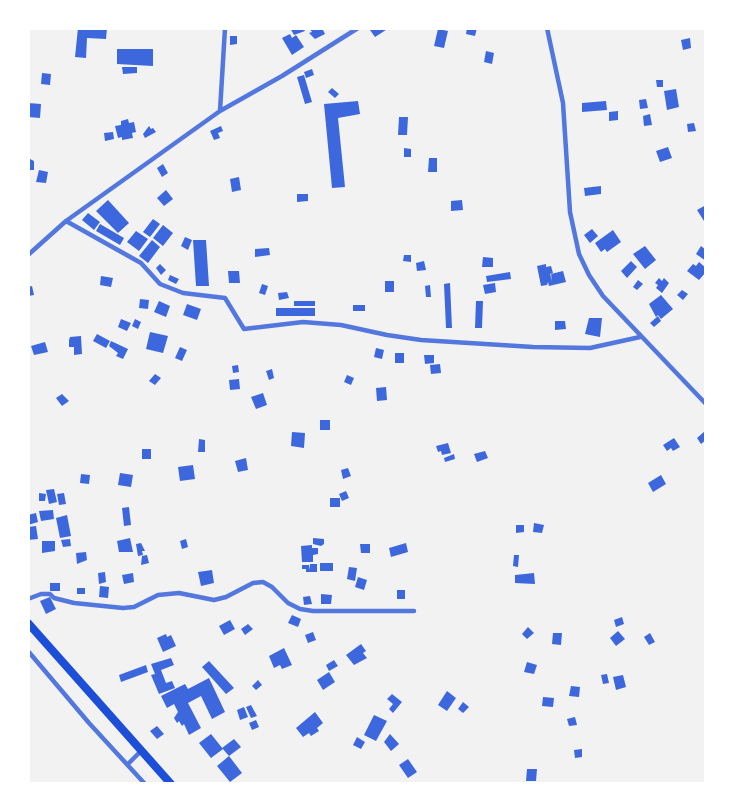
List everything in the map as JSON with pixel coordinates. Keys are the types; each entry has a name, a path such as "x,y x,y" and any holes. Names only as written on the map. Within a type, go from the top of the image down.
{"highway":[{"path":"28,623 171,784"}],"street":[{"path":"220,111 225,28"},
{"path":"28,255 66,220 220,111 358,28"},
{"path":"547,28 563,103 570,212 579,254 603,296 706,404"},
{"path":"66,220 141,263 160,284 183,293 225,298 244,329 303,322 341,325 421,340 533,347 590,348 640,337"},
{"path":"28,599 50,594 54,598 74,603 122,608 134,607 158,595 179,593 214,600 253,583 263,582 288,603 300,609 414,611"},
{"path":"28,651 145,784"},
{"path":"128,764 141,751"}],"building":[{"path":"78,28 107,28 106,39 87,38 86,58 75,57"},
{"path":"290,28 303,28 305,31 294,35"},
{"path":"309,28 327,28 323,30 325,34 315,39 309,33 312,32"},
{"path":"389,28 375,37 370,30"},
{"path":"467,28 477,28 475,36 466,34"},
{"path":"438,29 448,31 444,48 434,46"},
{"path":"290,34 292,38 296,35 304,47 292,55 282,38"},
{"path":"230,36 237,36 237,44 230,45"},
{"path":"690,38 691,48 683,50 681,40"},
{"path":"117,49 153,49 153,66 117,64"},
{"path":"486,51 494,53 492,64 484,62"},
{"path":"122,67 137,67 137,73 123,74"},
{"path":"312,69 314,75 306,78 304,72"},
{"path":"42,73 51,74 50,85 41,84"},
{"path":"304,75 312,102 305,104 297,77"},
{"path":"656,80 663,80 663,87 657,87"},
{"path":"332,88 339,94 335,98 328,92"},
{"path":"676,89 679,107 667,110 664,91"},
{"path":"646,99 648,108 640,109 639,100"},
{"path":"358,101 360,114 338,118 345,187 332,188 324,104"},
{"path":"606,101 607,110 582,112 582,103"},
{"path":"28,103 41,104 40,118 28,117"},
{"path":"618,111 618,120 609,121 609,112"},
{"path":"650,114 652,125 644,126 643,116"},
{"path":"399,117 408,117 407,135 398,135"},
{"path":"128,119 129,123 134,122 136,132 132,133 133,138 122,140 122,137 118,138 115,126"},
{"path":"694,123 696,131 688,132 687,124"},
{"path":"149,126 156,132 145,138 143,134"},
{"path":"221,126 223,131 218,133 220,138 214,140 210,131"},
{"path":"113,132 114,139 105,141 104,133"},
{"path":"668,147 672,158 660,162 656,151"},
{"path":"404,148 411,149 411,157 404,157"},
{"path":"28,158 34,161 34,170 28,170"},
{"path":"429,158 437,158 437,172 428,172"},
{"path":"163,164 168,173 162,177 157,168"},
{"path":"39,170 48,172 46,183 36,182"},
{"path":"239,177 241,190 232,192 230,179"},
{"path":"601,186 601,194 585,196 584,188"},
{"path":"166,190 173,199 164,206 157,198"},
{"path":"297,194 308,194 308,201 297,202"},
{"path":"108,200 129,223 118,233 96,211"},
{"path":"462,200 463,210 451,211 451,201"},
{"path":"706,205 706,220 704,221 697,210"},
{"path":"88,213 100,222 94,230 82,220"},
{"path":"153,219 160,224 150,237 143,232"},
{"path":"100,224 124,238 120,245 96,231"},
{"path":"163,225 173,233 163,246 153,238"},
{"path":"592,229 598,236 590,243 584,235"},
{"path":"613,230 621,242 607,252 605,249 601,252 595,243"},
{"path":"136,231 148,239 139,251 127,242"},
{"path":"185,237 192,240 188,250 181,246"},
{"path":"152,240 160,247 148,263 139,256"},
{"path":"193,240 206,240 209,286 196,286"},
{"path":"645,246 656,260 645,269 633,254"},
{"path":"701,246 706,250 706,261 696,254"},
{"path":"269,248 270,255 255,257 255,249"},
{"path":"404,255 411,255 411,262 403,261"},
{"path":"483,257 493,258 493,267 482,267"},
{"path":"424,261 426,270 417,271 416,263"},
{"path":"631,261 637,267 627,278 621,271"},
{"path":"699,262 706,268 706,272 699,280 687,271"},
{"path":"160,264 166,270 161,275 156,268"},
{"path":"546,264 546,267 551,266 553,273 550,274 552,281 551,274 563,271 566,282 549,286 548,282 547,285 541,286 537,266"},
{"path":"228,271 239,271 240,283 229,283"},
{"path":"510,272 511,279 487,282 486,276"},
{"path":"170,275 179,279 176,284 168,280"},
{"path":"101,276 113,278 111,287 100,285"},
{"path":"659,278 662,281 664,278 669,283 662,293 655,283"},
{"path":"638,280 643,284 637,290 633,287"},
{"path":"385,281 394,281 394,292 385,292"},
{"path":"450,283 452,328 446,328 444,284"},
{"path":"495,283 496,292 485,294 483,285"},
{"path":"262,284 268,286 265,295 259,293"},
{"path":"430,285 431,297 426,297 425,286"},
{"path":"32,286 34,295 28,296 28,287"},
{"path":"682,290 688,294 683,300 677,295"},
{"path":"287,292 289,298 279,300 278,293"},
{"path":"661,295 673,309 661,319 658,315 656,317 649,304"},
{"path":"140,299 149,300 148,309 139,308"},
{"path":"159,301 170,306 166,317 154,312"},
{"path":"294,301 315,301 315,306 294,306"},
{"path":"476,301 483,301 482,328 475,328"},
{"path":"187,304 201,309 197,320 183,315"},
{"path":"353,305 365,305 365,311 353,311"},
{"path":"276,308 315,308 315,316 276,316"},
{"path":"658,316 661,321 654,327 650,323"},
{"path":"589,318 602,318 600,337 585,334"},
{"path":"121,319 131,323 127,331 118,327"},
{"path":"135,319 141,322 138,329 132,326"},
{"path":"555,321 565,321 566,329 555,330"},
{"path":"150,332 168,336 163,353 146,349"},
{"path":"97,334 110,341 106,348 93,341"},
{"path":"81,336 82,354 74,355 74,347 69,347 70,337"},
{"path":"111,341 128,349 123,359 116,356 118,353 109,346"},
{"path":"45,342 48,352 34,355 31,346"},
{"path":"180,347 187,350 182,361 175,358"},
{"path":"376,348 384,350 382,359 374,357"},
{"path":"395,353 404,353 404,363 395,363"},
{"path":"424,355 434,355 434,363 425,364"},
{"path":"440,364 441,373 431,374 430,365"},
{"path":"238,365 239,372 233,373 232,366"},
{"path":"272,369 274,378 269,380 266,371"},
{"path":"155,374 161,378 155,385 149,381"},
{"path":"347,375 354,378 351,385 344,382"},
{"path":"239,379 240,389 230,390 229,380"},
{"path":"386,387 387,400 377,401 376,388"},
{"path":"263,393 267,405 256,409 251,397"},
{"path":"62,394 69,401 62,406 56,398"},
{"path":"320,420 330,420 330,430 320,430"},
{"path":"705,431 706,440 701,444 697,438"},
{"path":"292,432 305,433 304,448 291,446"},
{"path":"674,438 680,447 667,451 663,445"},
{"path":"199,439 205,440 205,452 198,452"},
{"path":"448,443 451,453 442,455 441,451 438,452 436,446"},
{"path":"142,449 151,449 151,459 142,459"},
{"path":"485,451 488,458 477,462 474,454"},
{"path":"454,454 455,459 445,462 444,458"},
{"path":"246,458 248,470 238,472 235,461"},
{"path":"193,465 195,479 180,481 178,467"},
{"path":"348,468 351,476 343,479 341,470"},
{"path":"120,473 133,475 131,487 118,485"},
{"path":"81,474 90,475 89,484 80,483"},
{"path":"661,475 666,484 653,492 648,483"},
{"path":"54,489 57,502 49,504 46,490"},
{"path":"346,491 349,498 342,501 339,494"},
{"path":"39,493 46,494 45,501 39,501"},
{"path":"64,493 66,504 59,505 57,494"},
{"path":"330,498 340,498 340,507 330,507"},
{"path":"129,507 131,525 124,526 122,508"},
{"path":"53,510 54,519 41,521 39,511"},
{"path":"36,513 38,522 28,525 28,515"},
{"path":"67,515 71,536 60,538 56,518"},
{"path":"534,523 544,525 542,533 533,532"},
{"path":"516,525 524,525 524,532 516,533"},
{"path":"36,526 38,539 28,540 28,527"},
{"path":"130,538 133,552 119,552 117,541"},
{"path":"313,538 324,539 324,544 313,544"},
{"path":"70,539 71,546 63,547 61,540"},
{"path":"186,539 188,547 182,549 180,541"},
{"path":"42,541 55,541 55,551 42,553"},
{"path":"141,543 145,551 138,556 136,544"},
{"path":"406,543 408,552 391,557 389,548"},
{"path":"360,544 370,544 370,553 361,553"},
{"path":"312,545 312,548 318,548 318,554 313,555 313,562 302,562 301,546"},
{"path":"86,552 87,560 77,564 76,553"},
{"path":"147,555 149,563 141,565 142,556"},
{"path":"514,555 519,555 518,567 513,566"},
{"path":"320,563 333,563 333,571 320,571"},
{"path":"310,564 317,564 317,572 306,572 306,569 302,569 302,565 309,565 310,570"},
{"path":"349,567 357,568 355,581 347,579"},
{"path":"212,570 214,583 201,586 198,572"},
{"path":"105,572 106,582 99,584 98,573"},
{"path":"133,573 134,582 124,584 122,575"},
{"path":"534,573 535,584 515,583 515,575"},
{"path":"358,577 367,580 364,590 355,587"},
{"path":"50,583 60,583 60,591 50,591"},
{"path":"100,586 109,587 108,598 99,597"},
{"path":"77,588 85,588 85,594 77,594"},
{"path":"397,590 405,590 405,599 397,599"},
{"path":"321,594 332,595 331,604 321,604"},
{"path":"310,596 312,604 304,605 303,597"},
{"path":"50,597 56,609 46,614 40,601"},
{"path":"292,615 301,619 298,627 288,623"},
{"path":"622,617 624,624 616,627 614,620"},
{"path":"230,620 235,629 224,635 219,626"},
{"path":"248,624 253,629 245,635 241,629"},
{"path":"528,627 534,633 527,639 522,634"},
{"path":"618,631 625,639 616,646 610,638"},
{"path":"313,632 316,640 308,643 305,635"},
{"path":"553,633 562,633 561,645 552,644"},
{"path":"650,633 655,642 649,645 644,637"},
{"path":"166,634 167,637 171,635 176,646 163,652 157,638"},
{"path":"361,644 367,658 354,665 346,655"},
{"path":"284,648 292,665 282,669 280,665 274,668 269,656"},
{"path":"171,658 174,665 161,670 166,683 172,681 175,688 159,694 151,675 155,674 151,664"},
{"path":"334,660 338,666 329,671 326,665"},
{"path":"209,661 234,688 226,694 202,667"},
{"path":"527,662 537,665 534,674 524,672"},
{"path":"146,665 148,672 121,682 119,675"},
{"path":"329,672 335,682 323,690 317,680"},
{"path":"607,674 609,683 603,684 601,675"},
{"path":"623,675 626,687 616,690 613,677"},
{"path":"209,678 225,712 212,719 201,696 188,703 201,728 189,735 184,724 182,726 179,721 177,723 174,718 178,712 174,704 167,708 161,696 185,684 188,689"},
{"path":"258,680 262,685 256,690 252,686"},
{"path":"571,686 580,687 579,697 569,696"},
{"path":"447,691 456,698 447,711 438,705"},
{"path":"392,694 402,702 393,713 389,709 393,704 387,699"},
{"path":"543,697 554,698 553,707 542,706"},
{"path":"463,702 469,707 463,713 458,709"},
{"path":"251,705 257,716 251,718 246,707"},
{"path":"244,707 248,717 240,720 237,710"},
{"path":"315,712 323,723 317,728 319,731 303,737 296,728"},
{"path":"374,715 387,721 376,741 364,735"},
{"path":"575,717 577,725 569,726 567,719"},
{"path":"256,720 259,727 252,730 249,723"},
{"path":"157,726 164,734 157,739 150,731"},
{"path":"211,734 223,749 211,758 199,743"},
{"path":"390,734 399,744 391,751 384,742"},
{"path":"357,737 365,742 361,749 353,745"},
{"path":"234,739 241,747 229,756 222,748"},
{"path":"582,749 582,757 575,758 574,750"},
{"path":"229,756 242,773 230,782 217,766"},
{"path":"408,759 417,772 408,778 399,765"},
{"path":"527,769 537,769 536,781 526,781"}]}
